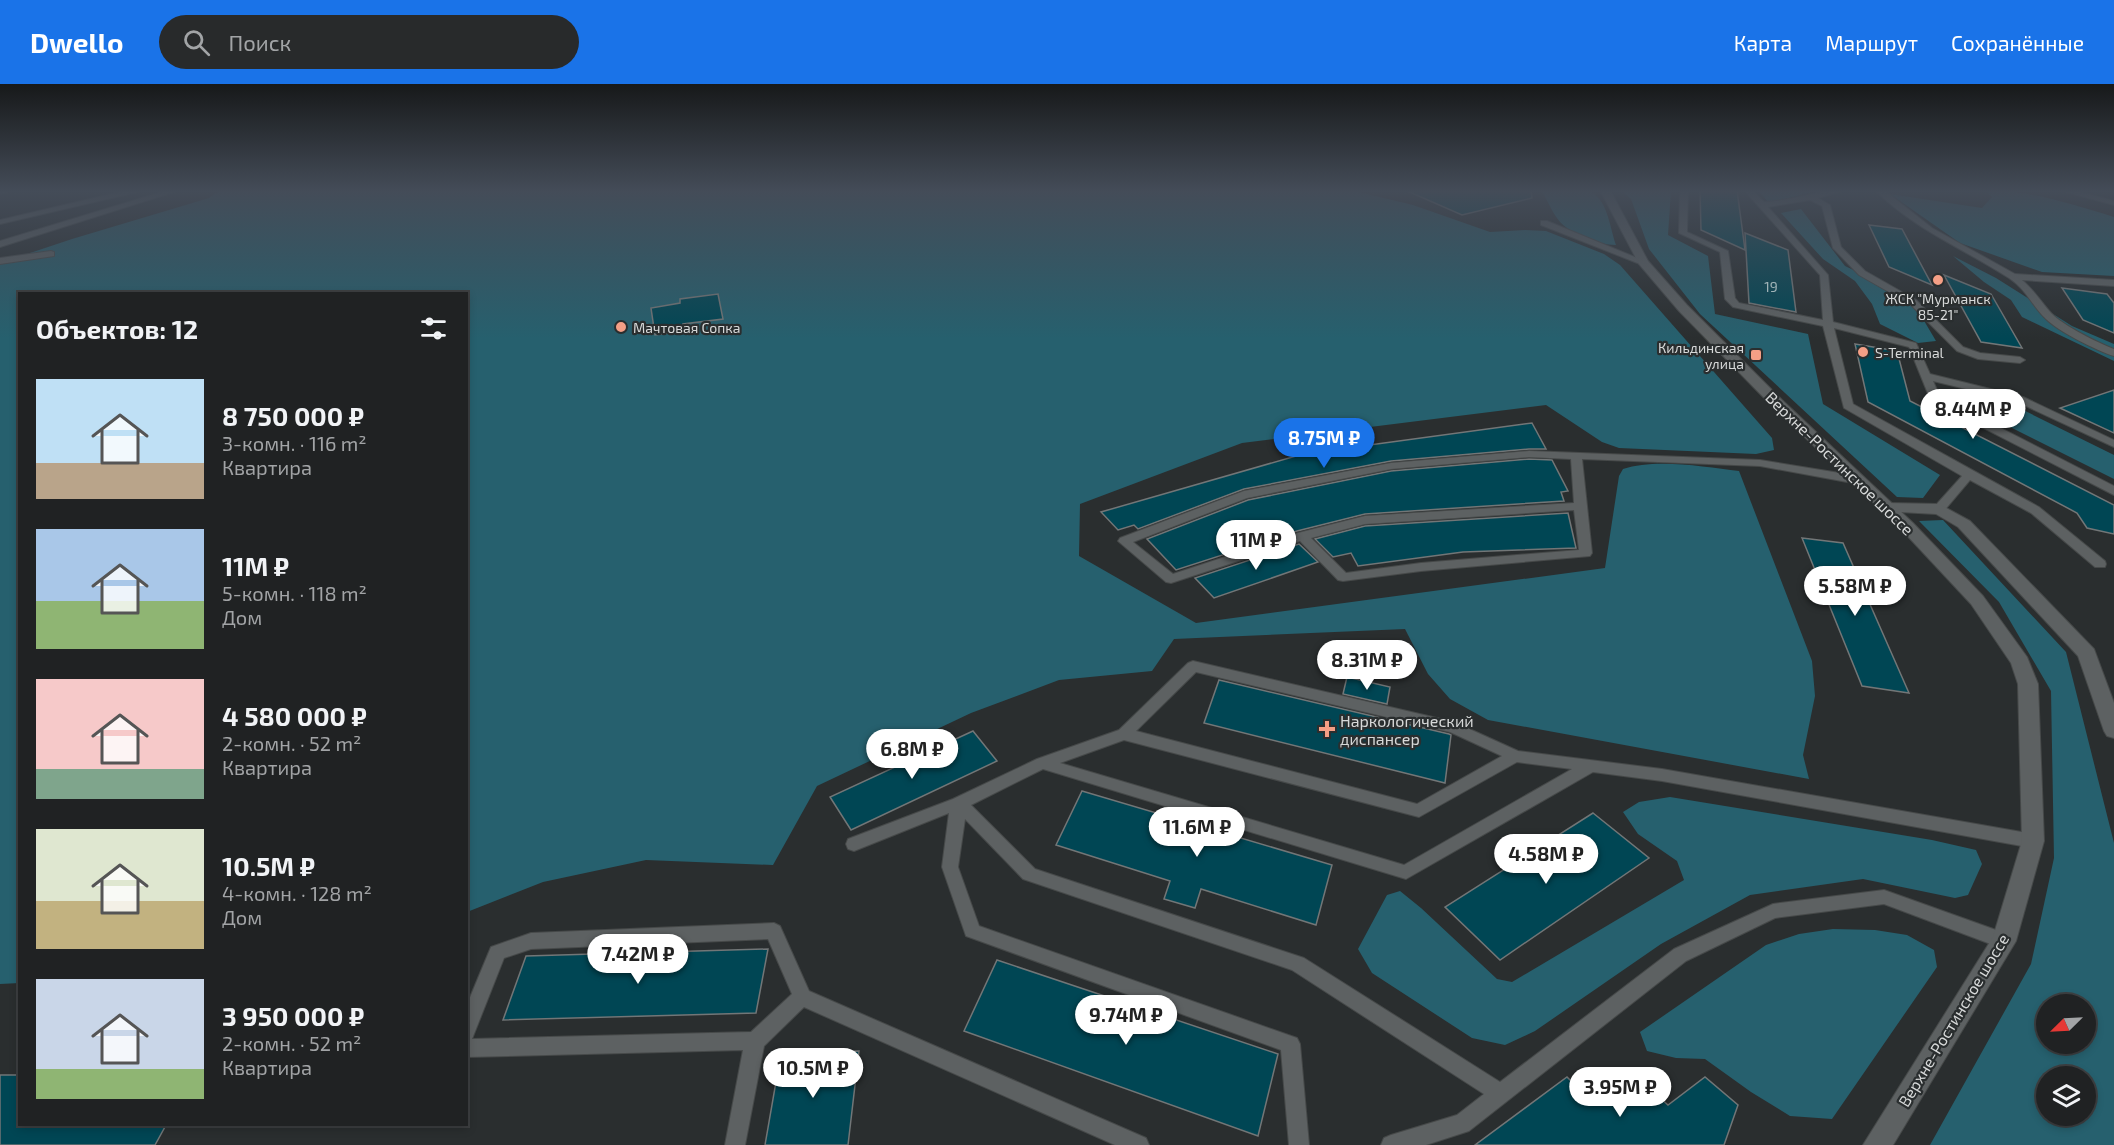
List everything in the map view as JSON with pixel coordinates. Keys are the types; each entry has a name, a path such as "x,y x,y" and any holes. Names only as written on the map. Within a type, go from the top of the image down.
{"street":[{"name":"Верхне-Ростинское шоссе","path":"1631,240 1643,262 1683,308 1777,403 1888,508 1977,600 2020,662 2028,684 2032,841 2004,941 1877,1145"},
{"path":"1888,508 1939,509 1964,524 2087,654 2114,732"}],"lane":[{"path":"0,244 15,240"},
{"path":"1583,240 1643,262"},
{"path":"1698,240 1724,251 1732,302 1749,309 1867,332 1913,345 1935,399 2114,491"},
{"path":"1793,240 1824,275 1828,325 1848,406 2035,510 2100,564"},
{"path":"1835,240 1837,248 1862,273 1913,302 1960,349 1978,356 2020,360"},
{"path":"1946,240 2013,277 2030,291 2049,317 2095,345 2114,353"},
{"path":"0,261 51,254"},
{"path":"2013,277 2114,283"},
{"path":"1926,376 2019,399 2114,444"},
{"path":"1580,506 1365,520 1302,536 1171,579 1124,540 1244,495 1391,466 1529,454 1760,463 1858,480"},
{"path":"1302,536 1343,577 1421,567 1586,553 1576,456"},
{"path":"1939,509 1969,475"},
{"path":"854,844 959,803 1042,762 1124,734 1193,666 1454,728 1515,756 1662,775 2032,841"},
{"path":"1124,734 1419,811 1515,756"},
{"path":"1042,762 1406,872 1590,766"},
{"path":"959,803 1029,874 1298,964 1501,1094"},
{"path":"959,803 950,867 972,931 1290,1044 1299,1145"},
{"path":"1391,1145 1462,1124 1680,955 1773,911 1884,897 2004,941"},
{"path":"468,1027 497,953 531,941 774,931 802,997 1138,1145"},
{"path":"735,1145 755,1041 802,997"},
{"path":"468,1048 755,1041"}],"shaded area":[{"path":"70,240 1567,240 1604,254 1620,265 1772,438 1774,450 1756,454 1619,448 1602,442 1546,405 1242,443 1080,504 1079,556 1196,623 1605,568 1619,476 1623,469 1665,464 1739,471 1812,661 1815,696 1803,755 1809,779 1488,720 1450,699 1428,674 1405,629 1174,639 1152,671 1059,680 971,713 817,786 773,865 646,860 543,882 468,912 468,292 18,292 18,983 0,984 0,263"},
{"path":"1592,240 1614,240 1616,245"},
{"path":"1646,240 1677,240 1708,256 1715,314 1808,334 1823,404 1940,475 1923,498 1897,497 1700,314 1649,249"},
{"path":"1805,240 1825,240 1845,266 1910,297 1936,341 1918,343 1880,324 1872,304 1855,281 1823,259"},
{"path":"1955,240 2114,240 2114,276 2042,272"},
{"path":"1953,256 1996,278 2072,326 2114,344 2114,361 2022,317 2011,300 1984,282"},
{"path":"1963,392 2005,401 2114,455 2114,479 1978,411"},
{"path":"1943,520 2066,652 2114,843 2114,1145 1930,1145 2031,964 2054,858 2051,691 1999,602 1919,521"},
{"path":"1670,797 1932,840 1976,850 1982,864 1968,895 1955,898 1863,879 1750,895 1661,944 1535,1031 1505,1045 1472,1038 1372,973 1358,949 1387,895 1400,891 1497,979 1512,982 1684,880 1677,861 1638,834 1623,812 1639,802"},
{"path":"1833,929 1875,930 1907,935 1934,950 1937,967 1832,1119 1790,1116 1705,1059 1676,1058 1647,1051 1640,1032 1766,945 1799,934"}],"building":[{"path":"1722,240 1744,240 1745,250"},
{"path":"1745,240 1761,240 1788,250 1796,312 1749,303"},
{"path":"1876,240 1908,240 1932,285 1889,267"},
{"path":"1944,275 1991,294 2022,348 1981,342"},
{"path":"2062,288 2107,294 2114,303 2114,333 2083,320"},
{"path":"718,294 723,319 683,324 684,331 655,335 651,308 680,303 680,299"},
{"path":"1855,344 1897,351 1910,401 2114,505 2114,534 2087,528 2077,513 1868,402"},
{"path":"2114,390 2114,433 2060,408"},
{"path":"1532,423 1546,449 1391,461 1244,489 1138,529 1134,525 1118,530 1101,512 1303,454"},
{"path":"1529,459 1552,460 1568,491 1561,492 1564,501 1365,514 1297,531 1176,570 1147,539 1248,500 1391,471"},
{"path":"1568,513 1576,548 1463,552 1358,566 1351,553 1333,557 1315,539 1365,526"},
{"path":"1802,538 1843,543 1909,693 1862,686"},
{"path":"1299,544 1318,562 1214,598 1195,578"},
{"path":"1347,677 1390,687 1387,704 1343,694"},
{"name":"Наркологический диспансер","path":"1219,680 1449,734 1451,735 1445,783 1204,723"},
{"path":"973,731 997,761 851,830 830,797"},
{"path":"1082,791 1332,865 1316,925 1201,889 1195,908 1164,899 1170,881 1056,845"},
{"path":"1593,813 1649,858 1500,960 1445,907"},
{"path":"768,949 756,1013 503,1020 526,956"},
{"path":"997,960 1278,1054 1258,1136 964,1031"},
{"path":"859,1051 848,1145 765,1145 781,1053"},
{"path":"1631,1072 1668,1105 1705,1077 1738,1105 1724,1145 1475,1145 1567,1077 1592,1102"},
{"path":"0,1075 18,1075 18,1126 165,1126 155,1145 0,1145"}],"place":[{"name":"ЖСК \"Мурманск 85-21\"","path":"1938,280"},
{"name":"Мачтовая Сопка","path":"621,327"},
{"name":"S-Terminal","path":"1863,352"},
{"name":"Кильдинская улица","path":"1756,355"},
{"name":"Наркологический диспансер","path":"1327,729"}]}
